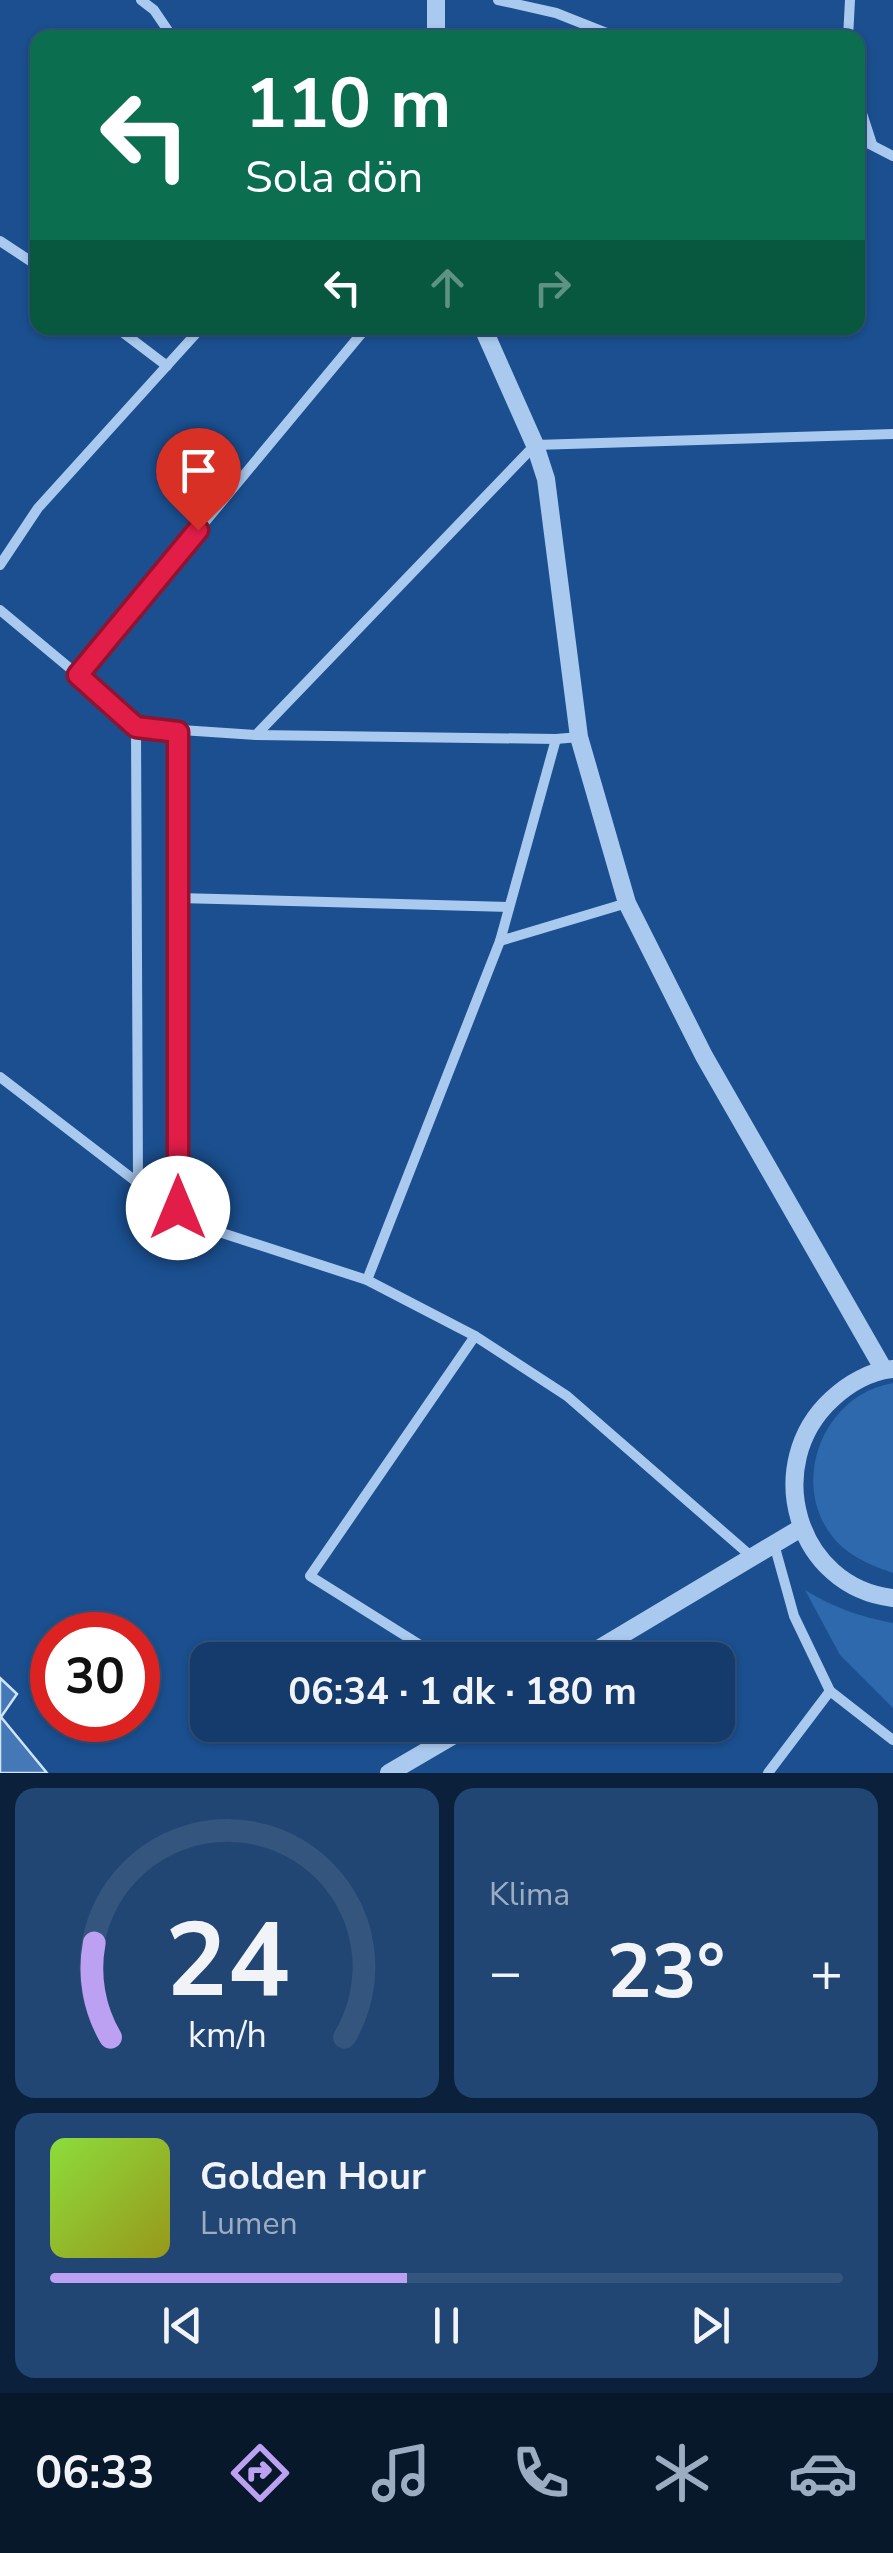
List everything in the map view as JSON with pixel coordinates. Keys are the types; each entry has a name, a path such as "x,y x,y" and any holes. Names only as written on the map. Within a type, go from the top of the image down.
{"street":[{"path":"142,0 168,30"},
{"path":"154,10 162,0"},
{"path":"436,0 436,30"},
{"path":"498,0 556,13 599,30"},
{"path":"848,30 850,0"},
{"path":"865,122 872,144"},
{"path":"865,141 893,156"},
{"path":"0,241 30,261"},
{"path":"127,335 167,366"},
{"path":"0,565 38,508 195,335"},
{"path":"78,675 360,335"},
{"path":"486,335 536,445 546,478 579,737 627,903 704,1056 889,1370 847,1385 818,1412 799,1448 793,1488 801,1528 820,1558 846,1582 878,1597 893,1598"},
{"path":"256,735 536,445 893,434"},
{"path":"0,610 136,727 256,735 579,737"},
{"path":"136,727 138,1183"},
{"path":"178,732 178,1208"},
{"path":"367,1280 500,940 556,739"},
{"path":"178,898 509,907"},
{"path":"500,940 627,903"},
{"path":"0,1076 138,1183 216,1231 367,1280 476,1336 567,1396 752,1557"},
{"path":"415,1642 310,1576 476,1336"},
{"path":"610,1642 801,1528"},
{"path":"774,1544 794,1616 830,1692 893,1740"},
{"path":"768,1773 830,1692"},
{"path":"389,1773 442,1742"}],"shaded area":[{"path":"893,1383 893,1573 864,1562 839,1544 823,1522 815,1498 814,1472 819,1448 830,1425 846,1406 868,1391"},
{"path":"805,1590 847,1611 893,1623 893,1708 840,1655"}],"building":[{"path":"0,1678 17,1694 1,1717 47,1773 0,1773"}],"route":[{"path":"178,1208 178,732 136,727 78,675 198,530"}]}
